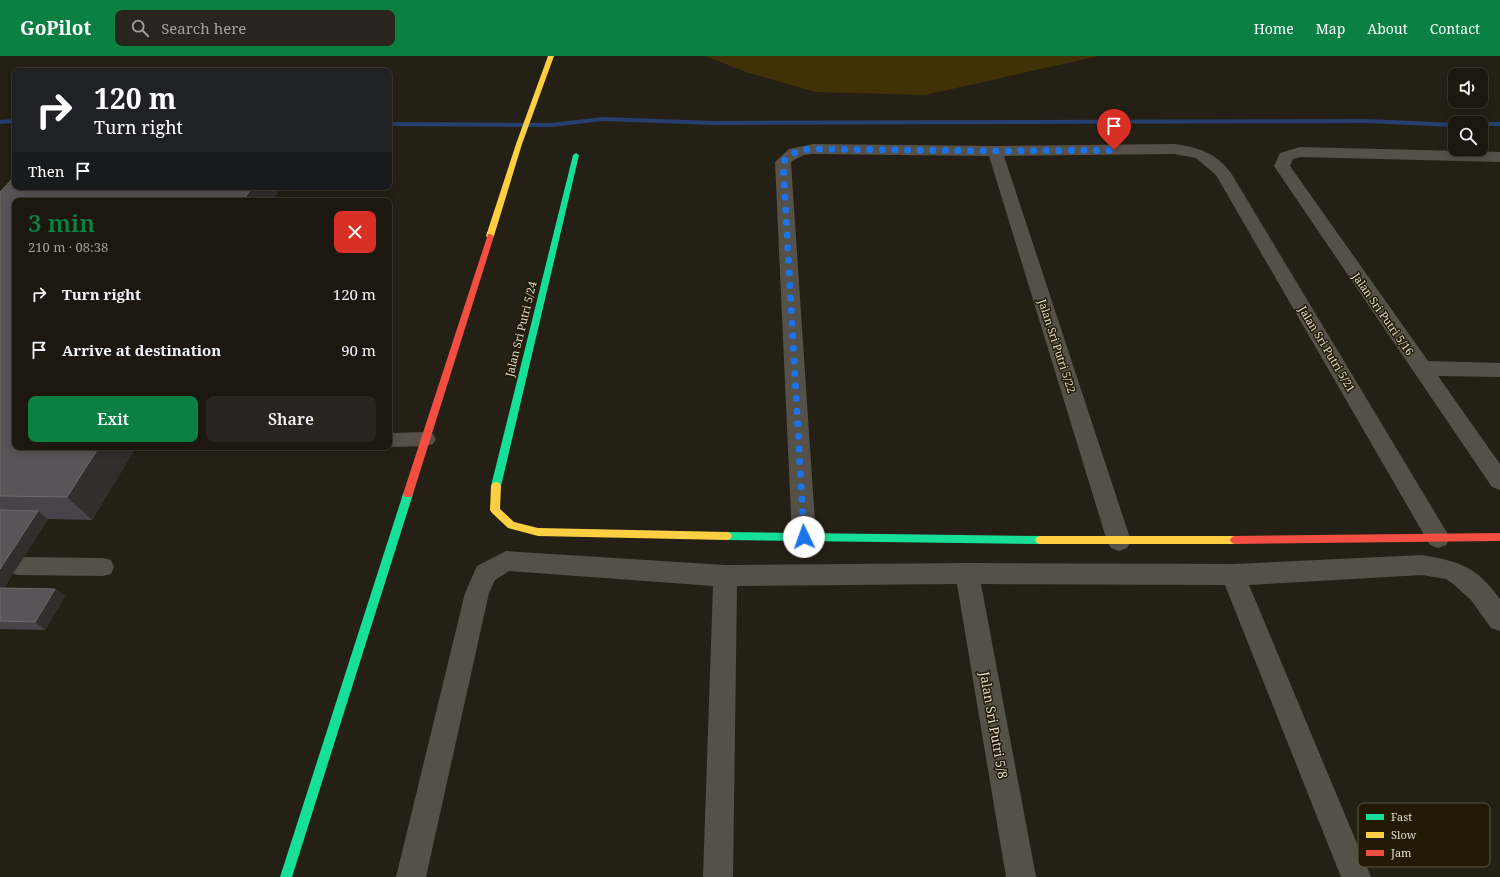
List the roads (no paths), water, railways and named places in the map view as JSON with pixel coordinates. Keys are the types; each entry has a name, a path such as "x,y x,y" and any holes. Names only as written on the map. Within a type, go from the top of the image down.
{"street":[{"path":"286,877 519,144 551,56"},
{"name":"Jalan Sri Putri 5/21","path":"804,537 783,162 789,154 802,150 818,149 995,151 1174,149 1192,150 1203,155 1213,162 1223,173 1438,538"},
{"name":"Jalan Sri Putri 5/22","path":"995,151 1119,541"},
{"name":"Jalan Sri Putri 5/16","path":"1484,157 1300,152 1286,156 1282,166 1286,175 1500,481"},
{"name":"Jalan Sri Putri 5/24","path":"576,155 499,470 495,491 495,510 511,525 538,532 804,537"},
{"path":"1484,157 1500,157"},
{"path":"1484,157 1500,173"},
{"path":"1422,368 1500,370"},
{"path":"804,537 1119,541 1500,537"},
{"path":"411,877 477,593 486,573 506,560 725,576 968,573 1233,575 1422,565 1452,570 1469,582 1485,597 1500,620"},
{"name":"Jalan Sri Putri 5/8","path":"968,573 1021,877"},
{"path":"1233,575 1356,877"},
{"path":"718,877 725,576"}],"lane":[{"path":"392,440 426,439"},
{"path":"18,566 103,568"}],"waterway":[{"path":"392,124 551,125 603,119 714,123 1366,121 1448,125"},
{"path":"0,122 12,121"},
{"path":"1488,124 1500,124"}]}
